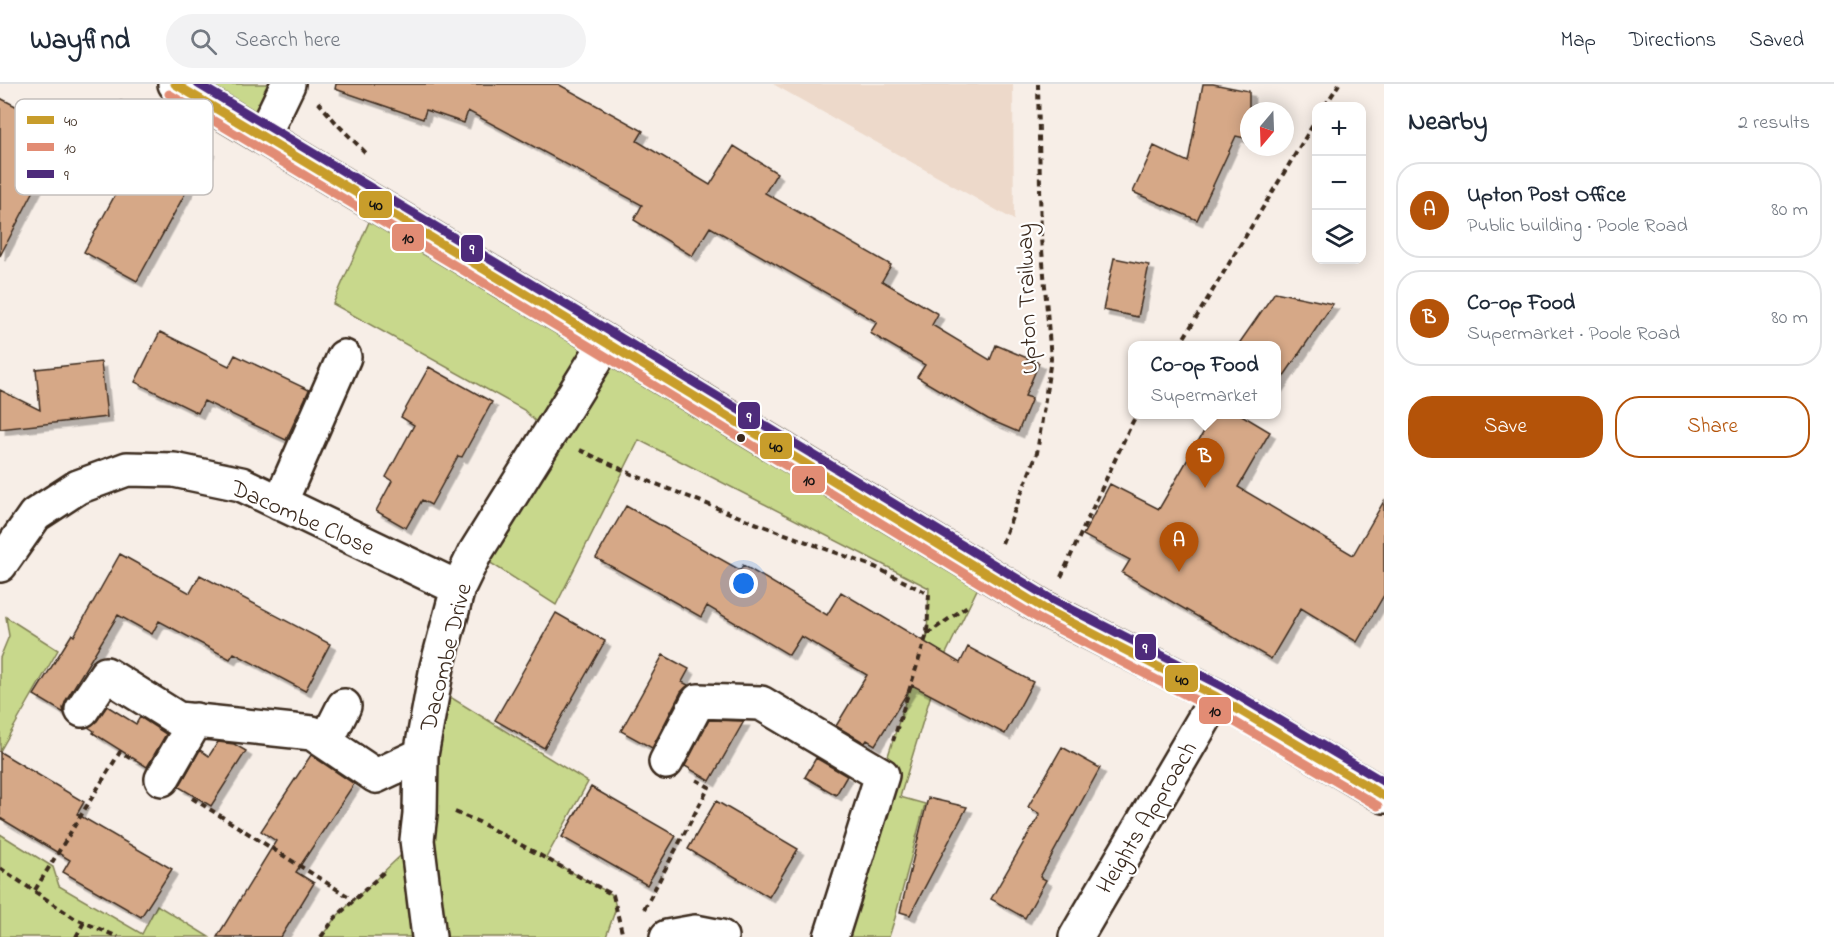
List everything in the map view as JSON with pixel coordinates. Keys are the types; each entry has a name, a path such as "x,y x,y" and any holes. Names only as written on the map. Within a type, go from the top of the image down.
{"street":[{"path":"175,84 200,99"},
{"path":"263,136 288,84"},
{"path":"213,106 1045,609 1217,697 1384,795"},
{"name":"Dacombe Drive","path":"429,937 417,840 422,755 437,667 458,588 475,553 606,343"},
{"path":"280,503 344,357"},
{"name":"Dacombe Close","path":"0,565 35,515 78,487 127,469 174,470 241,484 458,588"},
{"path":"82,710 106,674 178,719 312,732 376,776 422,755"},
{"name":"Heights Approach","path":"1076,937 1217,697"},
{"path":"666,762 698,701 761,704 882,775 831,937"},
{"path":"326,742 344,706"},
{"path":"162,779 196,720"},
{"path":"667,937 694,932 721,937"}],"path":[{"name":"Upton Trailway","path":"985,573 999,552 1037,453 1051,359 1041,238 1038,84"},
{"path":"1328,102 1339,84"},
{"path":"1181,341 1312,128"},
{"path":"1045,609 1135,419"},
{"path":"550,435 636,476 755,524 875,567 928,594 927,634 882,775"},
{"path":"927,634 968,606"},
{"path":"35,891 120,752 354,900 335,918 321,937"},
{"path":"640,917 709,787 666,762"},
{"path":"420,814 456,812 479,822 613,895 623,937"},
{"path":"0,868 74,918 118,937"},
{"path":"76,937 84,922"}],"shaded area":[{"path":"773,84 1013,84 1014,220"}],"green space":[{"path":"175,84 288,84 263,136 213,106 213,99 200,99"},
{"path":"377,204 985,573 939,668 900,797 925,804 889,937 830,937 927,634 929,588 639,440 556,605 475,553 549,435 524,410 333,304"},
{"path":"6,617 58,650 0,751 0,658 9,636"},
{"path":"434,687 588,782 546,858 613,895 616,908 606,937 321,937 335,918 417,840"},
{"path":"0,834 53,867 59,886 142,934 157,905 209,937 0,937"}],"building":[{"path":"336,84 558,84 643,131 637,141 710,185 734,146 777,173 765,193 891,265 882,281 938,314 932,325 990,360 996,345 1039,363 1025,396 1032,398 1018,432 988,419 917,377 925,365 870,333 877,322 710,227 692,256 634,220 642,205 468,111 464,123 426,110 423,119 335,89"},
{"path":"1203,84 1249,91 1249,102 1240,102 1240,137 1236,136 1197,220 1133,192 1154,146 1188,162"},
{"path":"0,98 15,106 15,195 32,195 0,256"},
{"path":"115,195 184,195 137,281 84,252"},
{"path":"1114,258 1149,265 1138,317 1103,310"},
{"path":"1275,292 1333,304 1281,380 1281,341 1241,341"},
{"path":"160,332 229,366 235,355 309,390 286,440 204,401 198,413 135,382"},
{"path":"101,362 107,417 0,429 0,390 40,410 36,369"},
{"path":"429,367 492,402 462,457 458,456 431,505 422,500 406,528 376,511 392,481 386,477 414,425 401,417"},
{"path":"1211,419 1248,419 1270,432 1238,487 1353,555 1384,501 1384,595 1357,642 1301,608 1271,659 1122,573 1130,560 1083,535 1110,484 1159,509"},
{"path":"626,506 740,570 743,565 827,615 841,592 960,663 968,647 1033,682 1005,734 912,685 875,745 867,740 865,743 836,726 867,675 801,636 789,655 707,606 701,617 596,558"},
{"path":"120,554 190,593 200,575 330,644 305,691 234,653 230,659 159,621 152,634 118,615 66,700 64,713 34,695 72,634 74,636"},
{"path":"556,613 605,641 544,748 495,720"},
{"path":"663,655 689,669 682,682 688,685 681,692 652,748 621,731"},
{"path":"107,706 136,724 140,717 166,734 147,767 93,733 94,731 88,727 97,721"},
{"path":"709,720 744,721 710,781 685,766"},
{"path":"218,742 234,744 246,751 211,806 179,787 200,750 209,756"},
{"path":"1062,747 1100,768 1040,877 1046,880 1025,918 991,899 1040,814 1028,807"},
{"path":"0,752 84,802 77,814 172,869 141,917 63,872 70,860 0,818"},
{"path":"311,755 354,784 296,872 314,883 281,937 217,937 276,841 261,831"},
{"path":"816,758 847,776 836,795 805,777"},
{"path":"591,787 676,836 647,885 562,837"},
{"path":"928,798 967,807 910,915 900,912"},
{"path":"716,801 798,849 769,897 688,849"}],"transit line":[{"name":"40","path":"175,84 200,99"},
{"name":"9","path":"198,84 1051,599 1222,686 1384,782"},
{"name":"10","path":"169,94 177,99"},
{"name":"40","path":"213,107 1045,609 1217,697 1384,796"},
{"name":"10","path":"213,120 1039,619 1211,708 1378,806"}],"place":[{"name":"Co-op Food","path":"1205,488"},
{"name":"Upton Post Office","path":"1179,572"}]}
